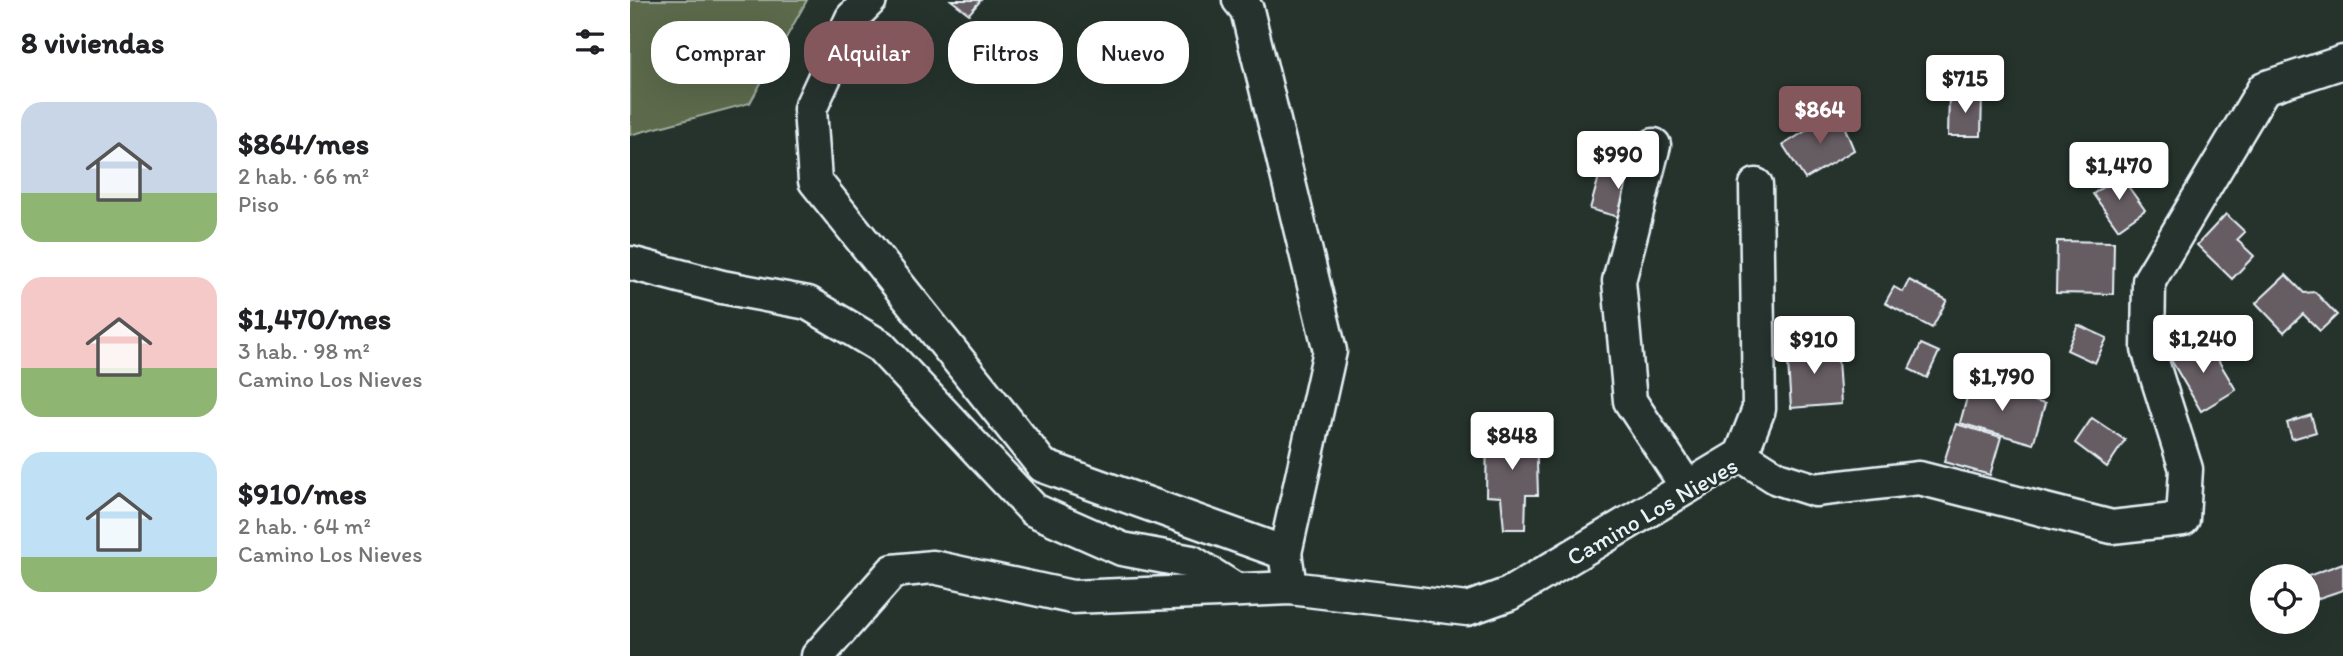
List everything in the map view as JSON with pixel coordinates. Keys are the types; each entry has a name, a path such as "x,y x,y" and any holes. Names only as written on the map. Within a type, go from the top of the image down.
{"street":[{"path":"870,0 852,18 810,109 815,181 1043,466 1285,553"},
{"path":"1239,0 1247,10 1330,351 1285,553 1290,588"},
{"name":"Camino Los Nieves","path":"818,656 893,571 933,568 1072,597 1290,588 1467,609 1509,594 1741,455 1777,478 1815,490 1919,478 2112,527 2183,519 2186,470 2148,348 2149,281 2264,88 2343,62"},
{"path":"1654,145 1619,281 1629,401 1687,487"},
{"path":"1741,455 1759,409 1756,185"},
{"path":"630,263 722,287 808,303 880,346 1034,510 1122,549 1192,562 1236,590"}],"green space":[{"path":"630,0 807,0 790,31 790,21 651,21 651,84 761,84 750,103 630,135"}],"building":[{"path":"951,0 981,0 969,14"},
{"path":"1963,60 1980,62 1977,76 1960,73"},
{"path":"1949,94 1982,95 1981,136 1948,136"},
{"path":"1838,111 1854,150 1805,179 1783,145"},
{"path":"1603,162 1646,173 1633,221 1590,209"},
{"path":"2120,175 2145,210 2118,229 2093,194"},
{"path":"2226,214 2245,232 2237,240 2254,256 2232,279 2197,245"},
{"path":"2057,241 2114,242 2113,294 2056,293"},
{"path":"2286,275 2304,293 2315,292 2337,315 2320,331 2303,314 2284,332 2256,303"},
{"path":"1909,280 1947,300 1932,328 1885,303 1894,287 1903,292"},
{"path":"2078,325 2107,338 2095,363 2067,350"},
{"path":"2206,340 2236,390 2201,411 2171,360"},
{"path":"1921,344 1939,352 1927,378 1909,369"},
{"path":"1837,345 1841,404 1791,408 1787,348"},
{"path":"1971,383 2045,404 2033,444 1960,423"},
{"path":"2311,415 2316,432 2292,439 2287,423"},
{"path":"2092,418 2125,440 2107,467 2075,443"},
{"path":"1956,424 2001,437 1990,475 1944,462"},
{"path":"1487,427 1536,431 1538,495 1526,495 1525,529 1504,529 1501,497 1486,496"},
{"path":"2343,563 2343,590 2320,598 2320,572"}]}
